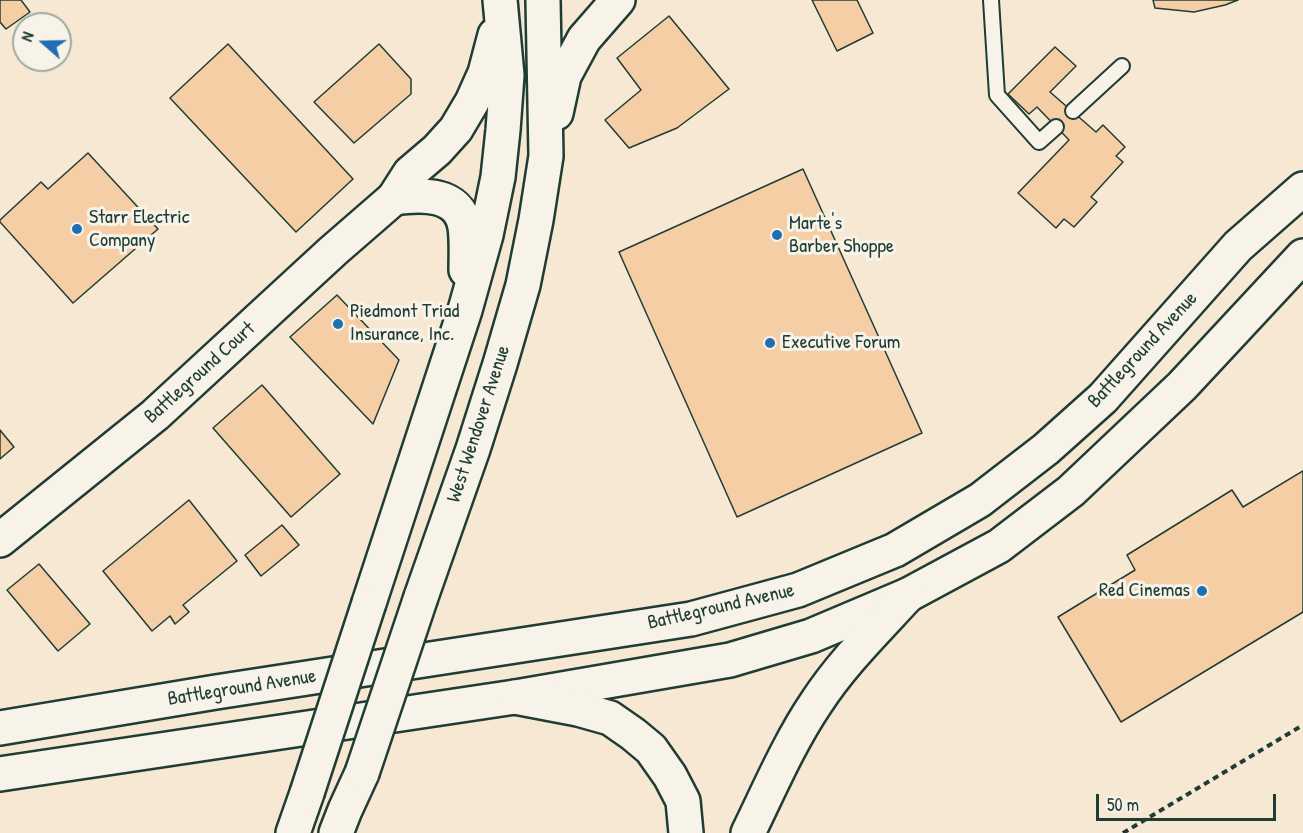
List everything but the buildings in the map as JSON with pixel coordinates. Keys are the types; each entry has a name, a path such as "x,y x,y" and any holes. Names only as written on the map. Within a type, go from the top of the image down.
{"main road":[{"name":"West Wendover Avenue","path":"336,833 362,773 473,449 523,285 546,156 543,0"},
{"path":"546,156 564,76 584,39 618,0"},
{"path":"293,833 465,310 486,235 499,165 507,75 500,5"},
{"name":"Battleground Court","path":"0,540 155,415 394,198 410,173 437,150 456,129 472,102 485,73 500,5"},
{"name":"Battleground Avenue","path":"3,726 691,619 798,590 895,550 980,500 1046,448 1103,398 1238,246 1303,189"},
{"path":"394,198 416,195 440,199 454,205 460,213 465,224 466,242 465,310"},
{"path":"0,774 515,697 730,660 811,636 908,595 999,546 1071,491 1182,386 1303,256"},
{"path":"748,833 791,746 815,704 842,668 908,595"},
{"path":"515,697 578,709 610,718 633,734 651,749 670,776 683,801 686,833"},
{"path":"358,833 362,773"}],"lane":[{"path":"991,0 997,95 1039,142 1056,127"},
{"path":"1073,111 1122,66"}],"path":[{"path":"1123,833 1303,725"}],"place":[{"name":"Starr Electric Company","path":"77,229"},
{"name":"Marte's Barber Shoppe","path":"777,235"},
{"name":"Piedmont Triad Insurance, Inc.","path":"338,324"},
{"name":"Executive Forum","path":"770,343"},
{"name":"Red Cinemas","path":"1202,591"}]}
